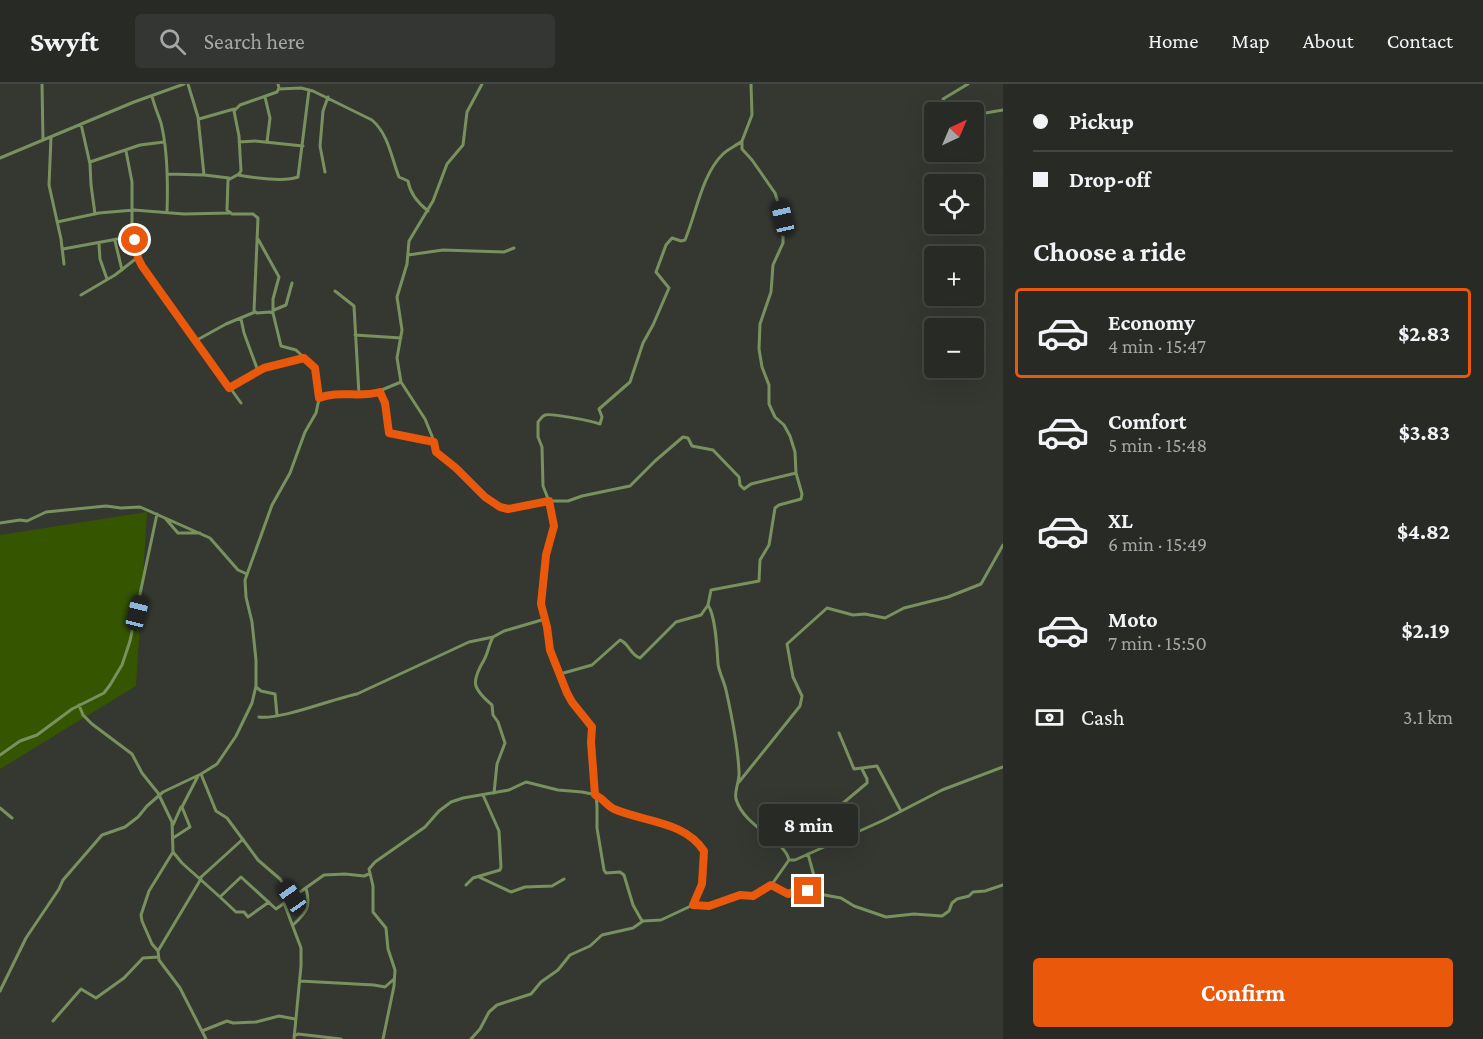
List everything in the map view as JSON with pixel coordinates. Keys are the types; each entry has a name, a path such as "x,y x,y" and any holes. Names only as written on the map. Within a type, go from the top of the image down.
{"street":[{"path":"42,84 43,140"},
{"path":"0,158 186,84 199,118 204,175"},
{"path":"278,84 279,89"},
{"path":"482,84 467,112 463,145 447,164 428,211 410,238 406,271 396,301 402,330 397,362 401,382 425,419 436,452 485,497 500,507 508,509 549,501 568,501 630,486 683,437 688,438 692,446 713,450 739,477 740,485 744,489 751,484 796,473"},
{"path":"560,674 592,665 620,640 624,641 635,657 640,658 676,622 699,617 708,605 711,590 759,581 760,560 769,545 775,508 801,499 795,452 784,425 775,417 769,405 769,385 762,367 759,349 760,324 771,292 773,265 783,243 783,218 776,193 752,160 743,152 742,141 752,117 751,84"},
{"path":"945,102 943,99 968,84"},
{"path":"199,118 236,108 279,89 309,90 328,97 364,114 380,127 399,177 408,181 413,195 428,211"},
{"path":"167,174 229,178 237,175 297,178 309,90"},
{"path":"152,96 164,142 167,213"},
{"path":"265,97 270,118 267,142"},
{"path":"325,171 320,150 323,111 328,97"},
{"path":"236,108 234,112 241,171 237,175"},
{"path":"984,113 1003,110"},
{"path":"81,124 90,162 95,214"},
{"path":"51,136 49,185 63,249 64,264"},
{"path":"642,921 633,905 624,874 621,872 606,873 603,870 595,795 592,727 572,702 549,647 541,597 546,555 554,523 543,486 542,447 538,437 538,421 544,415 549,414 588,419 599,424 602,417 599,408 630,382 643,343 669,288 656,272 666,245 672,238 682,242 685,240 701,192 716,163 724,152 742,141"},
{"path":"90,162 148,143 164,142"},
{"path":"239,142 303,146"},
{"path":"126,151 132,182 134,236 138,258 241,403"},
{"path":"229,178 227,207 230,213"},
{"path":"57,222 95,214 132,210 256,215 259,220 253,294 255,312"},
{"path":"63,249 134,236"},
{"path":"0,990 26,938 63,880 102,835 125,827 167,789 217,764 231,744 250,708 256,686 252,622 245,588 247,574 272,505 290,473 305,432 316,413 319,398 315,368 296,350 281,346 273,299 279,277 257,237"},
{"path":"115,241 122,270"},
{"path":"99,244 100,259 107,280"},
{"path":"408,255 443,250 504,252 514,248"},
{"path":"81,295 138,258"},
{"path":"197,340 226,324 255,312 274,311 286,305 292,283"},
{"path":"335,291 354,305 359,395"},
{"path":"241,319 258,371"},
{"path":"354,335 401,338"},
{"path":"229,388 258,371 283,362 304,358"},
{"path":"319,398 380,392 401,382"},
{"path":"380,392 385,403 389,433 434,442"},
{"path":"0,524 27,521 46,512 106,506 124,508 136,506 212,539 237,569 247,574"},
{"path":"0,755 20,741 37,735 79,705 104,693 122,665 140,600 157,514"},
{"path":"165,517 178,533 201,533"},
{"path":"739,782 800,706 802,696 793,677 787,644 822,611 831,608 853,615 865,614 885,618 904,608 948,597 975,587 985,580 1003,545"},
{"path":"708,605 712,616 718,663 735,735 739,782 736,798 757,828 787,853 789,860"},
{"path":"259,717 277,715 357,693 469,642 493,637 504,631 545,619"},
{"path":"493,637 484,659 477,668 476,680 480,694 492,705 493,715 505,743 497,764 494,793"},
{"path":"256,686 261,691 275,694 277,715"},
{"path":"79,705 83,715 92,724 132,754 159,795 173,825 173,852 149,891 141,915 143,929 153,947 158,951"},
{"path":"839,733 854,769 877,767 901,811"},
{"path":"471,1039 480,1029 489,1012 497,1005 531,994 541,982 558,970 570,955 590,946 604,934 633,928 642,921 661,920 693,905 709,906 740,895 753,896 771,885 789,860 855,833 942,790 1003,767"},
{"path":"855,833 842,805 850,795 867,783 862,769"},
{"path":"173,825 199,775"},
{"path":"199,775 216,811 227,818 258,860 280,879 292,897"},
{"path":"383,1039 394,979 394,967 388,949 386,928 372,912 373,886 369,869 375,862 425,827 444,807 458,799 494,793 527,782 558,790 595,795 615,809 657,821 694,838 704,851 702,884 693,905"},
{"path":"466,885 471,879 500,870 502,863 499,831 483,795"},
{"path":"173,838 190,827 183,806"},
{"path":"0,808 12,818"},
{"path":"206,1039 180,988 158,957 158,951 201,879 243,839"},
{"path":"173,852 236,912 242,911 248,916 269,902"},
{"path":"808,854 821,895 841,898 854,906 889,918 913,914 942,916 949,912 952,903 957,899 969,896 976,891 985,891 1003,885"},
{"path":"220,897 240,877 276,909 324,875 365,876 369,874"},
{"path":"478,877 511,892 525,887 552,886 564,879"},
{"path":"771,885 789,894 816,884"},
{"path":"805,887 812,895"},
{"path":"293,925 309,904 306,888"},
{"path":"284,903 301,948 295,1035 341,1039"},
{"path":"53,1020 81,989 96,998 124,978 142,958 158,957"},
{"path":"300,981 385,987 394,979"},
{"path":"202,1031 227,1021 233,1023 262,1022 279,1016 295,1019"}],"green space":[{"path":"147,512 136,686 0,769 0,535"}],"route":[{"path":"135,240 142,266 197,340 229,388 264,368 304,358 315,368 319,398 329,395 365,395 380,392 385,403 389,433 434,442 436,452 496,505 508,509 549,501 554,526 546,555 541,604 550,650 567,693 592,727 595,795 601,797 606,804 615,809 657,821 694,838 704,851 702,884 693,905 709,906 740,895 753,896 771,885 788,894 805,887 808,891"}]}
